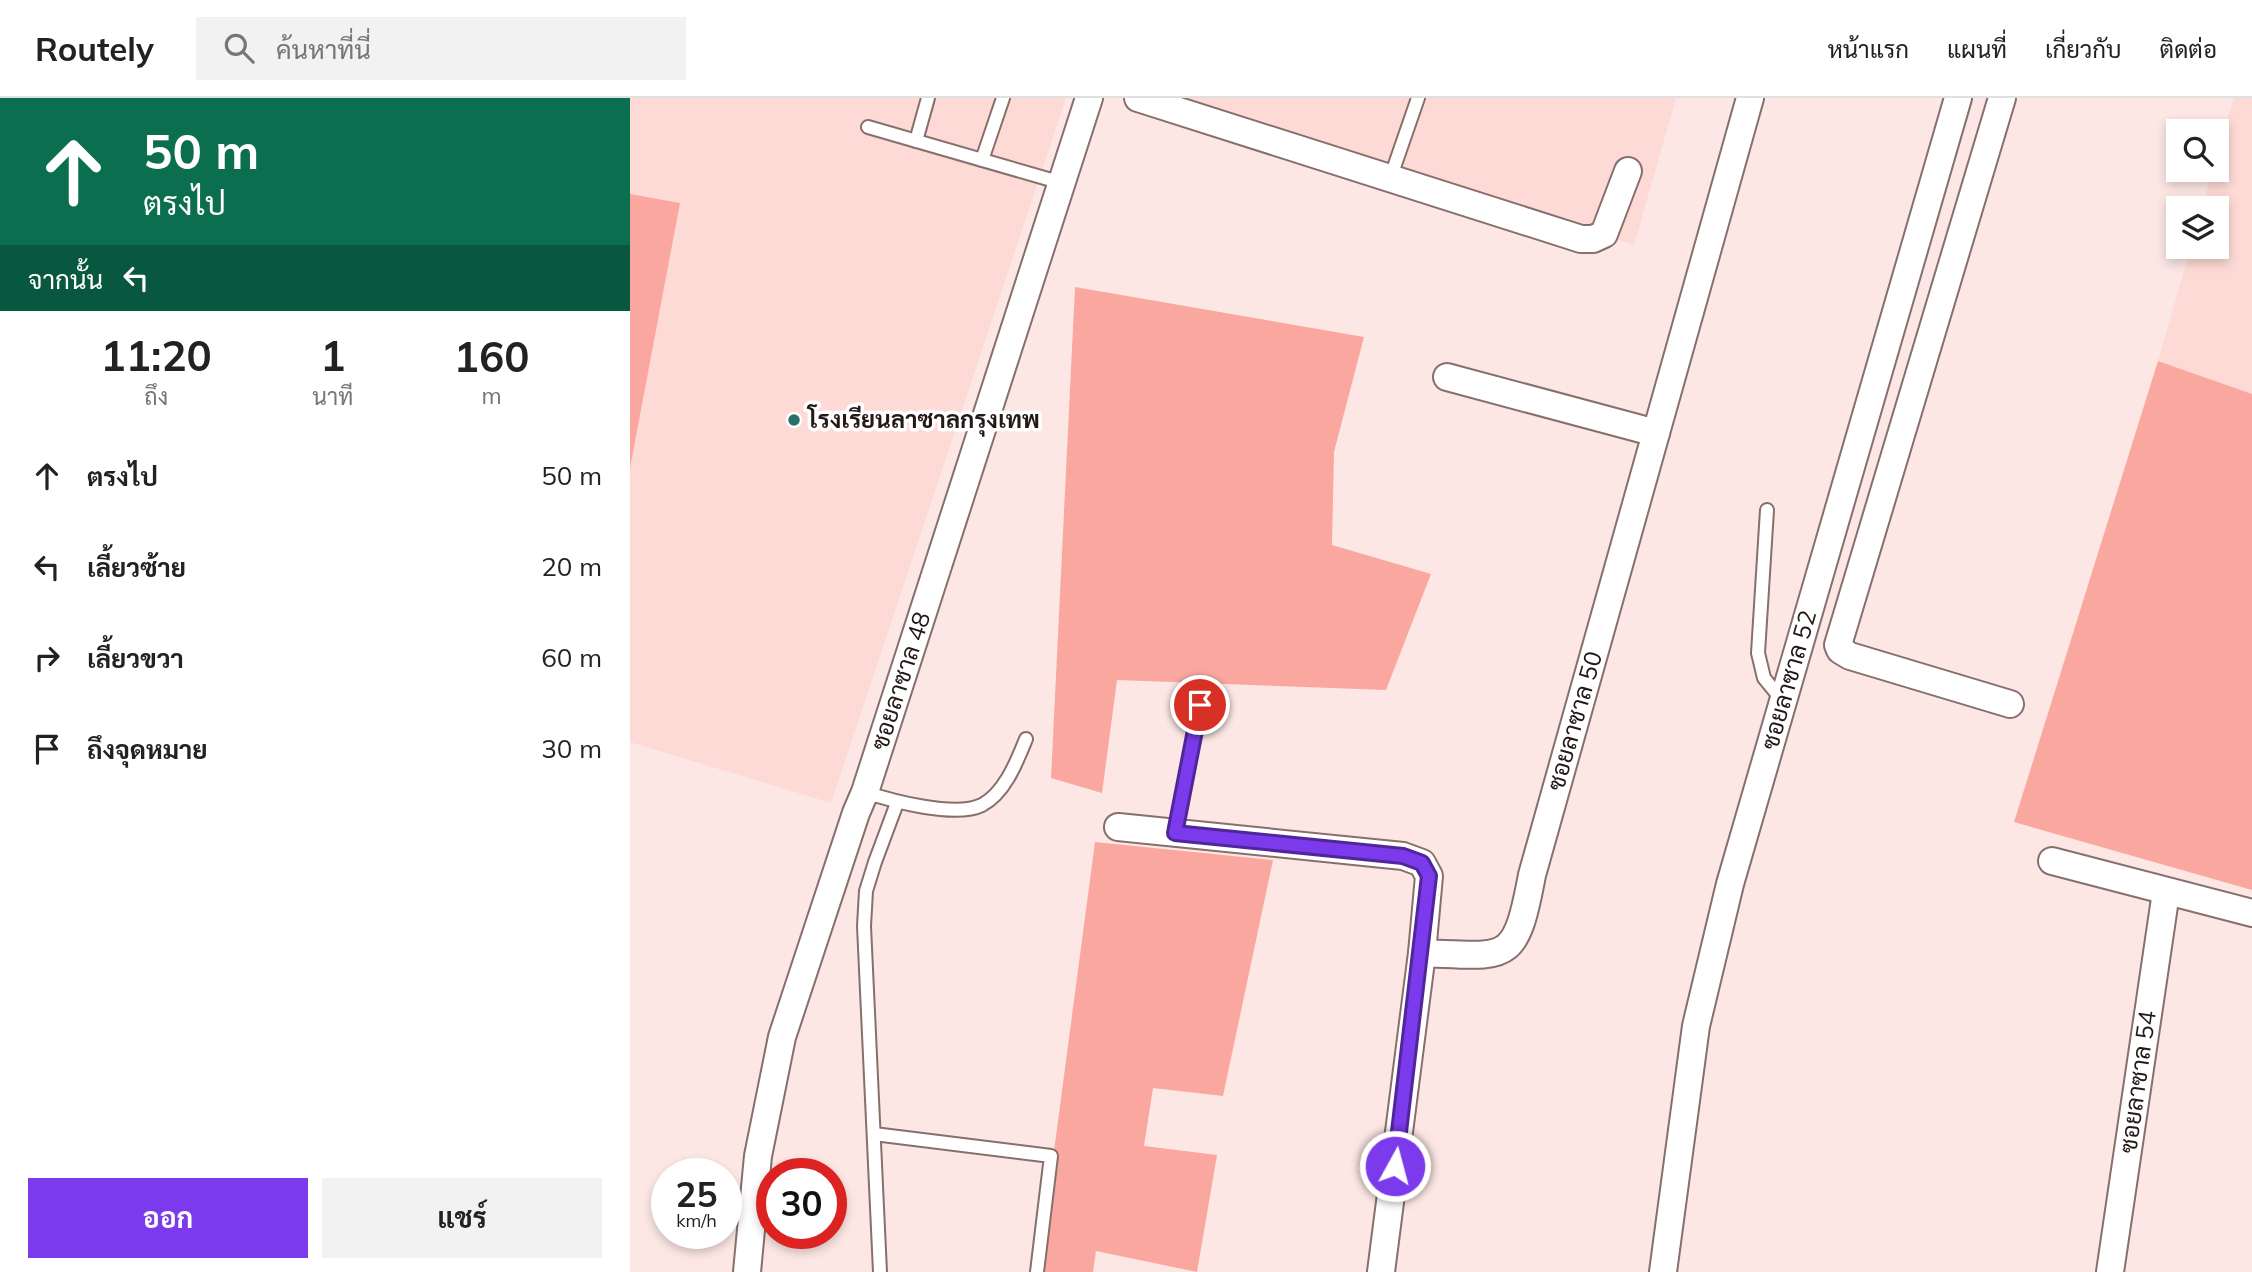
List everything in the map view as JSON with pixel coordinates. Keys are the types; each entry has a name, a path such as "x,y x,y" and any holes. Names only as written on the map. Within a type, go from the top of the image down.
{"street":[{"name":"ซอยลาซาล 48","path":"747,1272 758,1156 782,1037 865,792 1089,98"},
{"path":"1138,98 1567,236 1593,239 1604,234 1628,171"},
{"name":"ซอยลาซาล 50","path":"1422,953 1494,954 1507,948 1516,938 1750,98"},
{"name":"ซอยลาซาล 52","path":"1663,1272 1696,1026 1730,884 1958,98"},
{"path":"2002,98 1838,645 1840,650 1850,656 2010,704"},
{"path":"1447,377 1656,433"},
{"path":"1118,827 1403,856 1422,863 1429,876 1422,953 1381,1272"},
{"path":"2052,860 2252,914"},
{"name":"ซอยลาซาล 54","path":"2110,1272 2166,892"}],"lane":[{"path":"916,141 928,98"},
{"path":"982,160 1003,98"},
{"path":"1390,179 1418,98"},
{"path":"869,127 1062,183"},
{"path":"1767,510 1758,653 1764,678 1783,700"},
{"path":"1175,833 1200,705"},
{"path":"865,792 897,803 950,810 981,805 1002,786 1013,770 1026,739"},
{"path":"880,1272 864,926 866,891 897,803"},
{"path":"874,1134 1051,1156 1037,1272"}],"shaded area":[{"name":"โรงเรียนลาซาลกรุงเทพ","path":"630,98 1066,98 831,803 630,742"},
{"path":"1187,98 1676,98 1634,245"},
{"path":"2234,98 2252,98 2252,394 2158,361 2188,259 2229,259 2229,196 2205,196 2210,182 2229,182 2228,119"},
{"path":"630,194 680,203 630,468"},
{"path":"1075,287 1364,337 1334,452 1332,545 1431,574 1386,690 1117,680 1102,793 1051,778"},
{"path":"2158,361 2252,394 2252,890 2014,822"},
{"path":"1095,842 1273,860 1223,1096 1153,1088 1144,1146 1217,1155 1197,1272 1096,1251 1093,1272 1038,1272"}],"place":[{"name":"โรงเรียนลาซาลกรุงเทพ","path":"794,420"}],"route":[{"path":"1200,705 1175,833 1403,856 1422,863 1429,876 1395,1166"}]}
